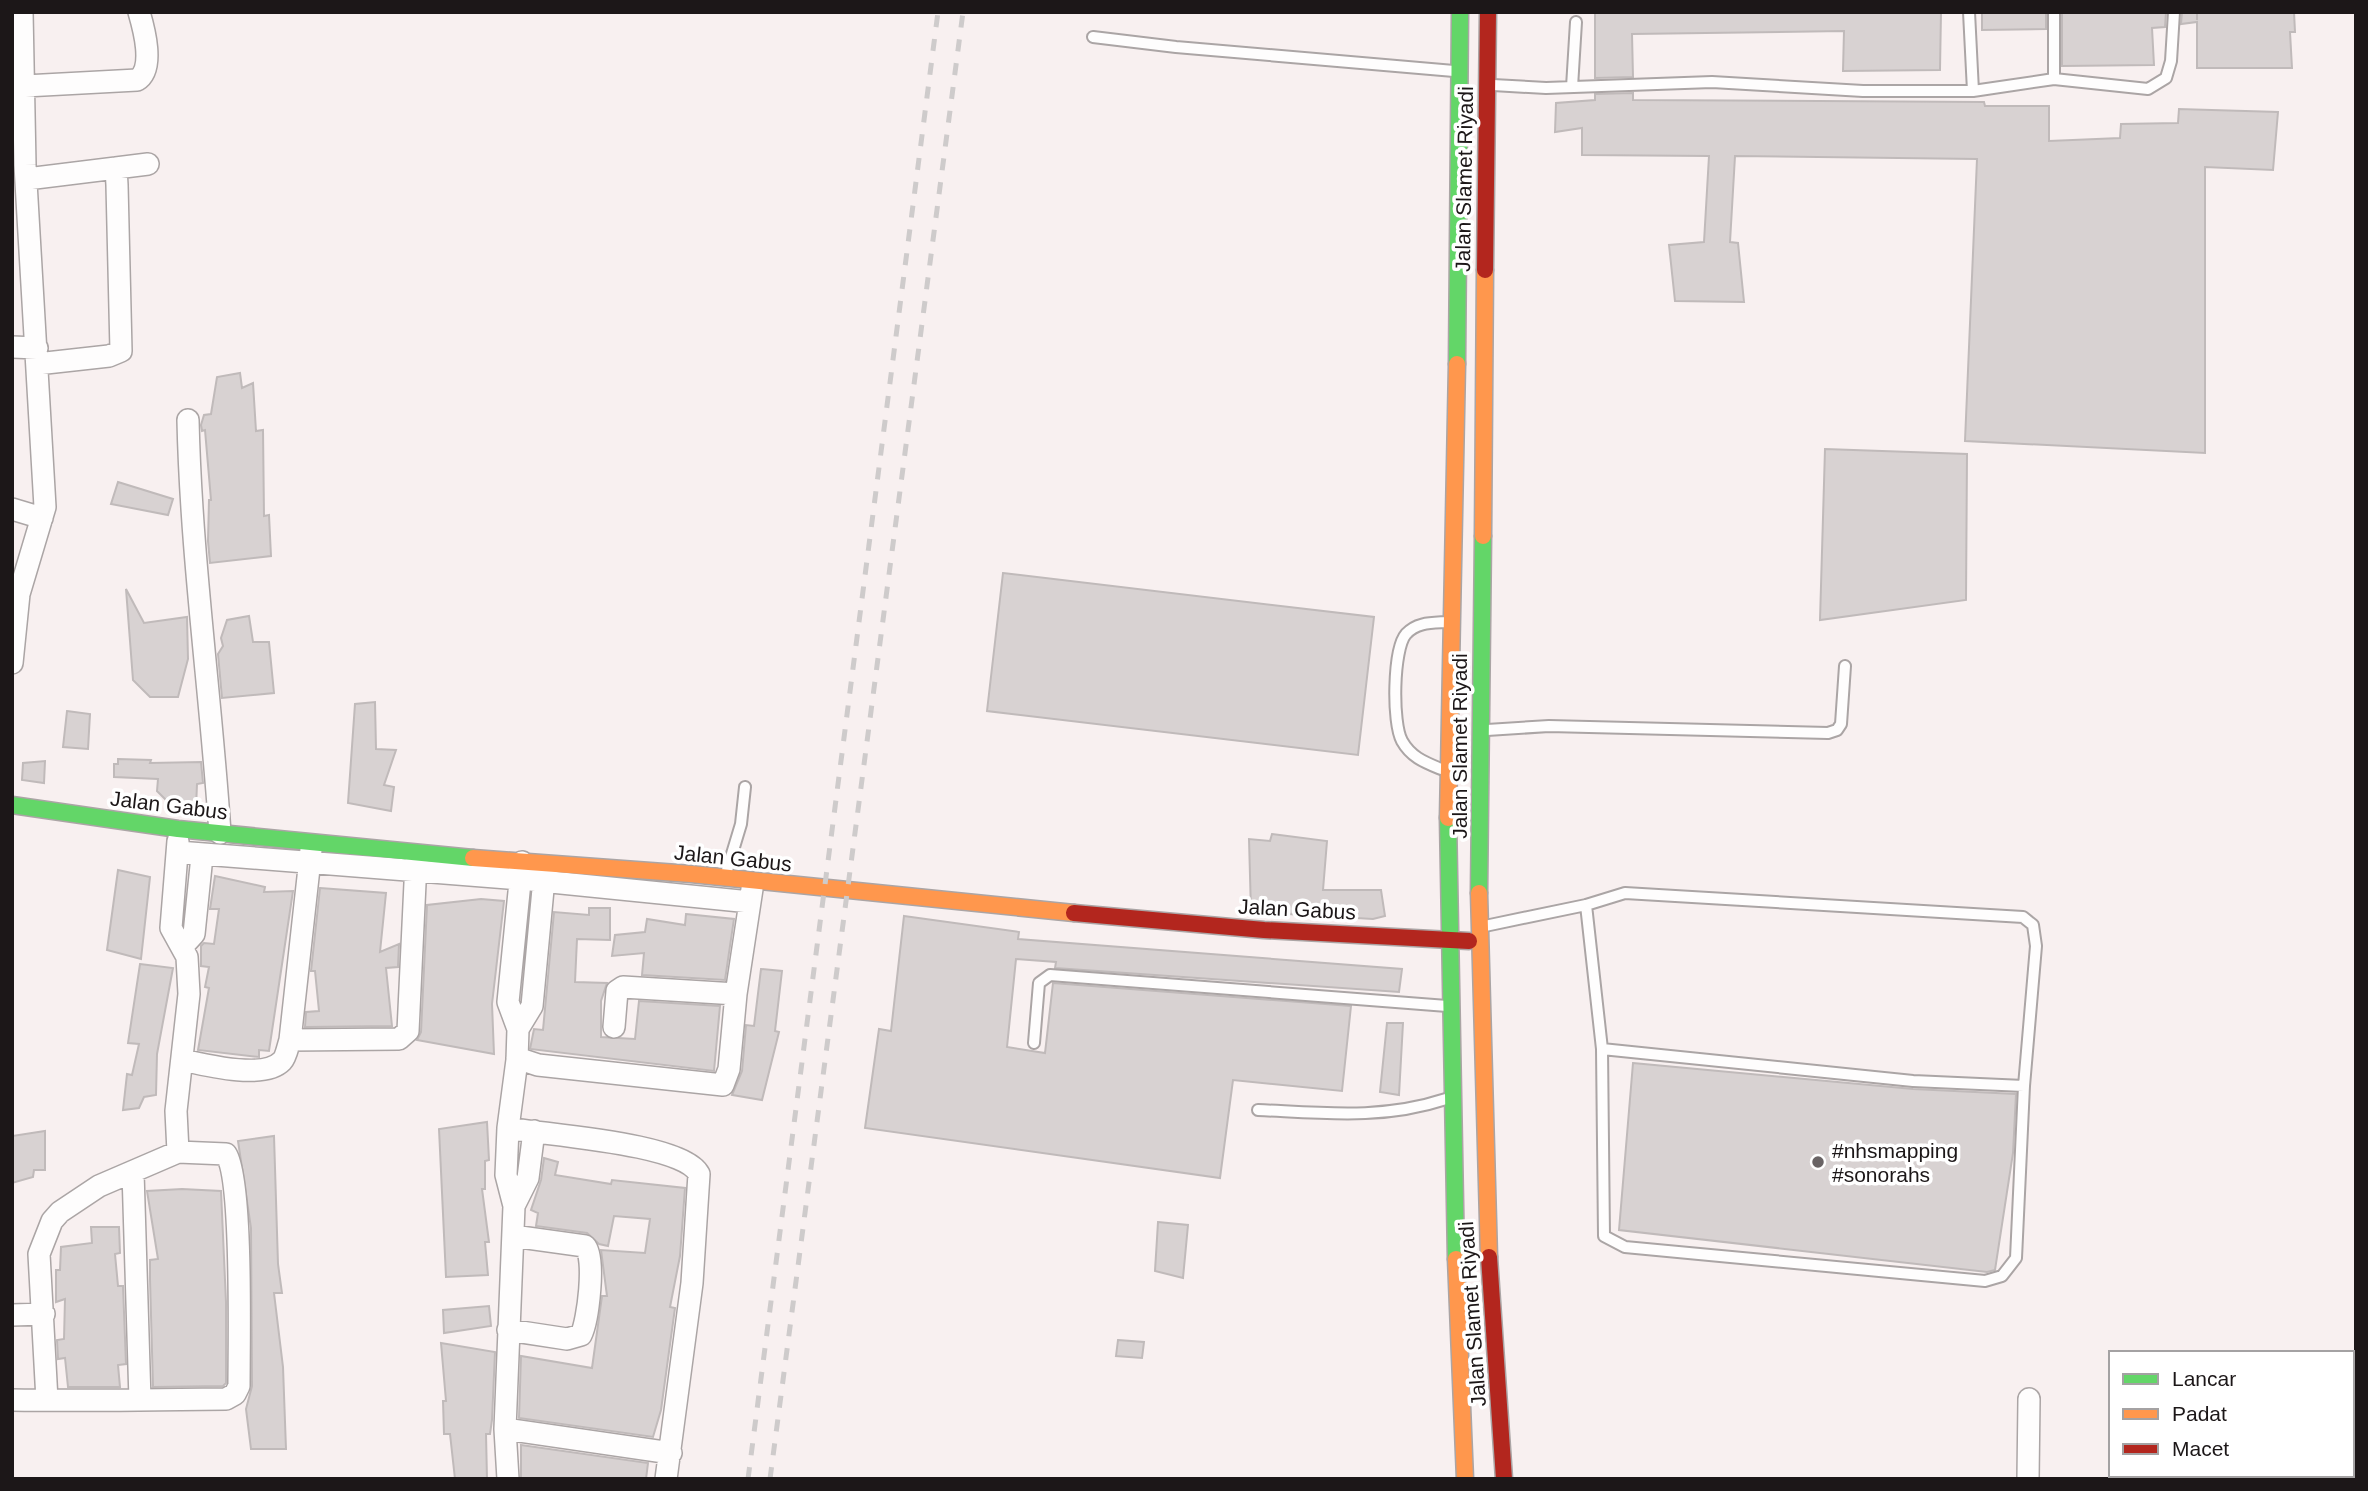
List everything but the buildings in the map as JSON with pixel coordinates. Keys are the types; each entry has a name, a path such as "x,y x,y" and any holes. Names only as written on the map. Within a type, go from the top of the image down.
{"main road":[{"name":"Jalan Slamet Riyadi","path":"1460,12 1457,419 1447,771 1455,1205 1465,1479"},
{"name":"Jalan Slamet Riyadi","path":"1488,12 1480,934 1485,1202 1504,1479"},
{"name":"Jalan Gabus","path":"12,805 178,829 312,841 416,863"},
{"name":"Jalan Gabus","path":"544,873 725,877 826,890 1264,930 1451,942 1480,934"}],"street":[{"path":"12,663 16,593 45,507 37,356 22,249 25,86 22,12"},
{"path":"25,86 138,80 144,76 147,66 139,12"},
{"path":"22,170 116,168 148,164"},
{"path":"12,347 37,356 108,356 121,351 116,168"},
{"path":"188,420 191,528 210,692 220,833"},
{"path":"12,509 42,518"},
{"path":"177,1143 176,1111 189,994 187,957 171,928 178,829"},
{"path":"183,1060 213,1067 258,1070 282,1061 290,1041 312,841"},
{"path":"178,852 310,863 416,863 521,870 750,902"},
{"path":"182,947 194,934 202,856"},
{"path":"290,1041 399,1039 408,1031 416,863"},
{"path":"508,1479 505,1429 514,1206 506,1175 518,1029 508,1002 521,870"},
{"path":"518,1029 532,1006 544,873"},
{"path":"517,1059 538,1065 723,1085 729,1069 736,994 753,880"},
{"path":"614,1027 617,990 623,987 736,994"},
{"path":"508,1128 628,1144 687,1161 699,1174 692,1283 666,1479"},
{"path":"514,1206 528,1178 534,1131"},
{"path":"12,1400 47,1400 140,1400 226,1399 235,1394 239,1386 239,1269 231,1161 226,1154 177,1143 133,1172 99,1186 60,1212 52,1221 39,1254 47,1400"},
{"path":"133,1172 140,1400"},
{"path":"508,1330 567,1339 581,1335 591,1263 589,1250 585,1246 513,1236"},
{"path":"12,1315 44,1314"},
{"path":"2028,1479 2029,1399"},
{"path":"505,1429 671,1453"}],"lane":[{"path":"1969,12 1973,91"},
{"path":"2054,12 2054,79"},
{"path":"1487,85 1572,87 1712,82 1863,91 1973,91 2054,79 2148,89 2166,78 2171,61 2174,12"},
{"path":"1572,87 1576,22"},
{"path":"1093,37 1176,47 1460,71"},
{"path":"1447,771 1416,759 1402,742 1395,709 1399,645 1407,632 1424,622 1451,622"},
{"path":"1481,730 1549,726 1828,733 1837,730 1841,724 1845,666"},
{"path":"725,877 741,824 745,788"},
{"path":"1480,934 1625,893 2023,918 2033,926 2036,946 2024,1086 2016,1258 2003,1276 1985,1281 1614,1243 1604,1236 1602,1049 1586,905"},
{"path":"1034,1043 1039,982 1050,975 1453,1006"},
{"path":"1602,1049 1913,1081 2024,1086"},
{"path":"1258,1110 1378,1115 1412,1110 1454,1097"}],"railway":[{"path":"748,1479 938,12"},
{"path":"770,1479 963,12"}],"traffic: fast":[{"path":"1457,364 1460,12"},
{"path":"1479,893 1483,536"},
{"path":"12,805 178,829 473,858"},
{"path":"1448,818 1456,1259"}],"traffic: slow":[{"path":"1483,536 1485,270"},
{"path":"1448,818 1457,364"},
{"path":"473,858 691,874 1074,913"},
{"path":"1479,893 1489,1257"},
{"path":"1456,1259 1465,1479"}],"traffic: jam":[{"path":"1485,270 1488,12"},
{"path":"1074,913 1264,930 1469,941"},
{"path":"1489,1257 1504,1479"}],"place":[{"name":"#nhsmapping #sonorahs","path":"1818,1162"}]}
